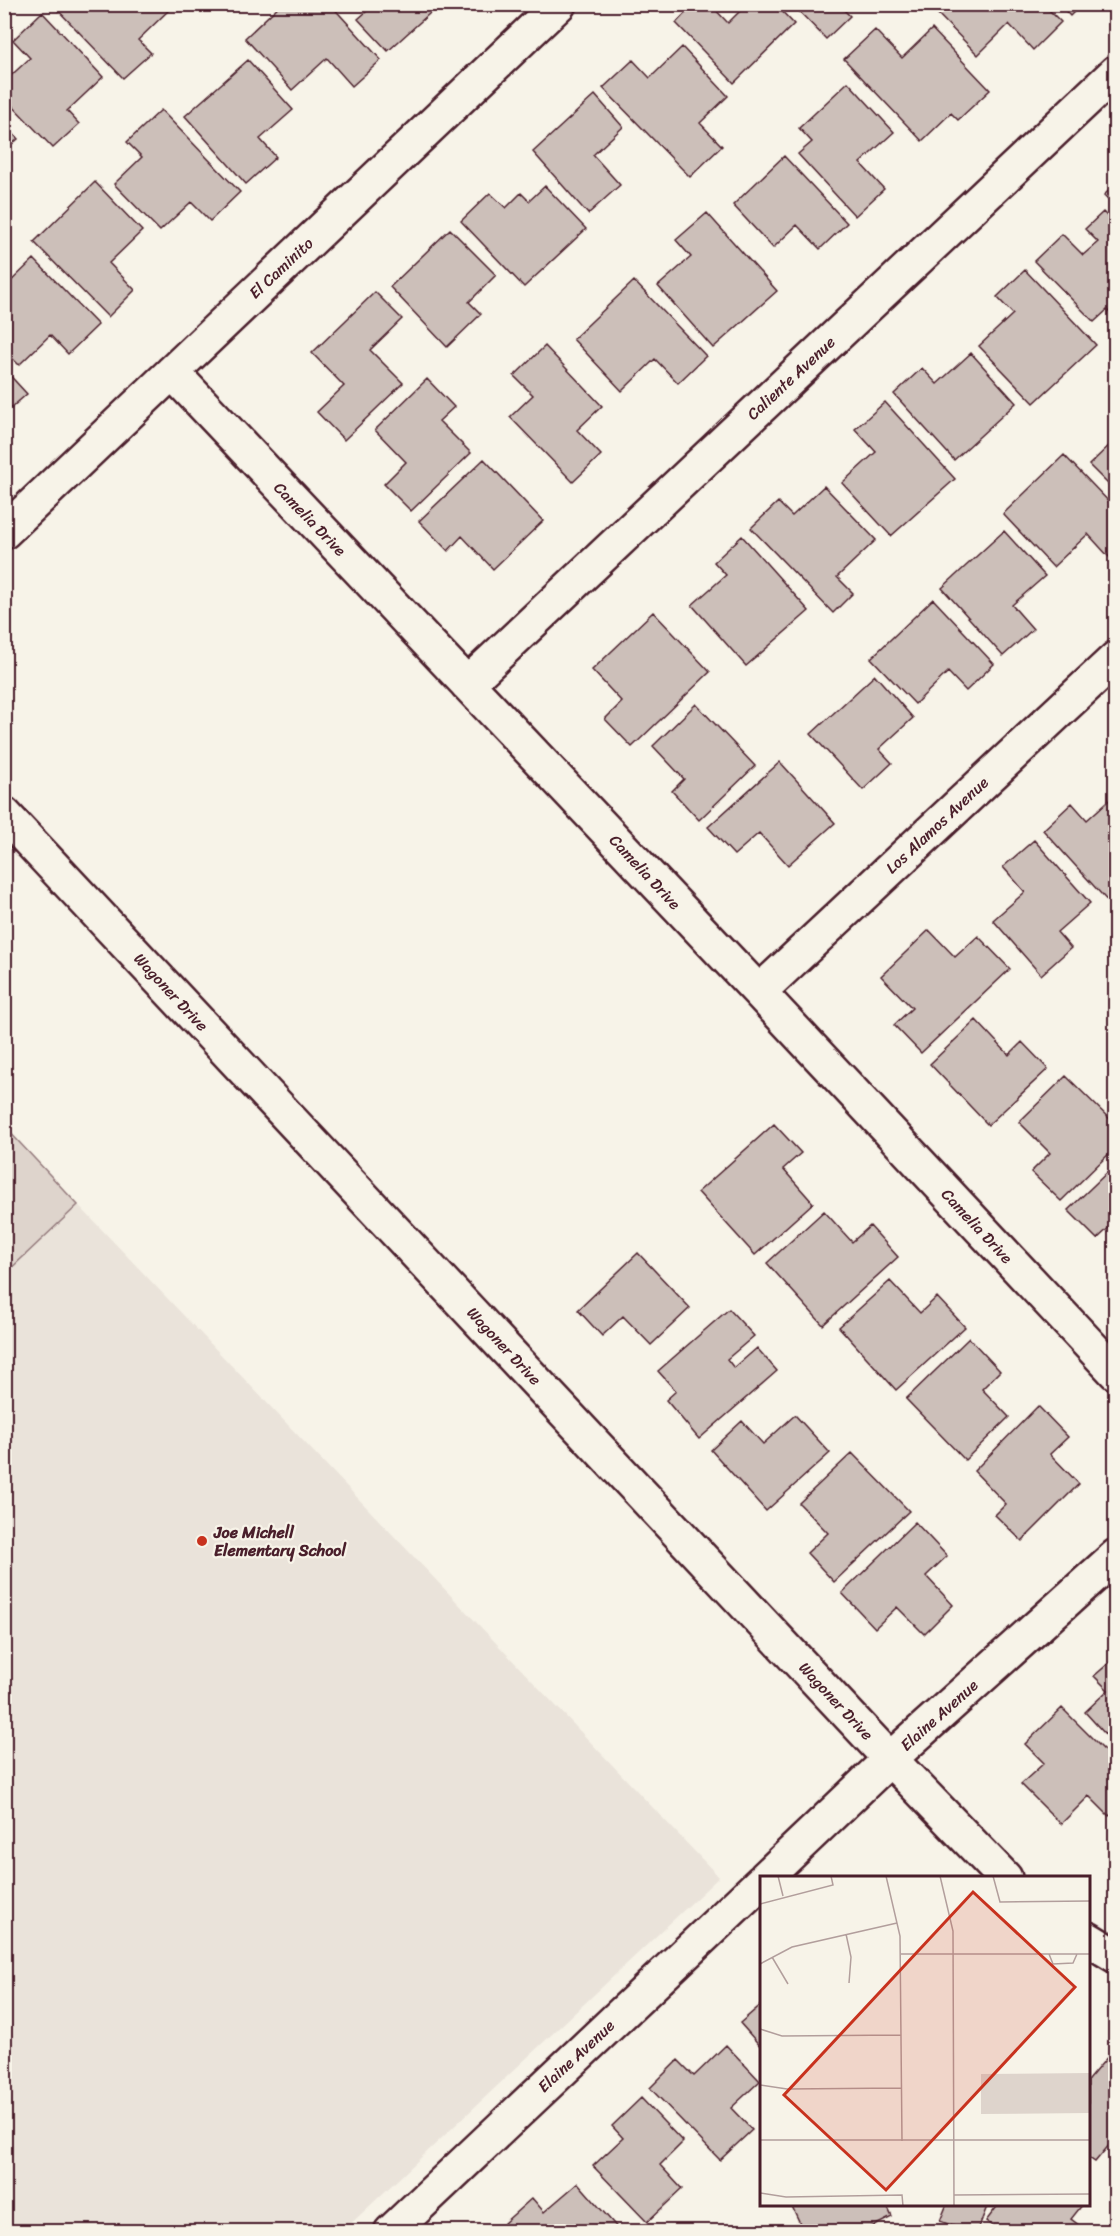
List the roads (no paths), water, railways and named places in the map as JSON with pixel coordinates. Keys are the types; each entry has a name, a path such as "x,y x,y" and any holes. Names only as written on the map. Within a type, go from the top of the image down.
{"street":[{"name":"El Caminito","path":"4,532 559,4"},
{"name":"Caliente Avenue","path":"467,684 1116,72"},
{"name":"Camelia Drive","path":"172,372 1116,1373"},
{"name":"Los Alamos Avenue","path":"759,992 1116,658"},
{"name":"Wagoner Drive","path":"4,814 890,1759 1003,1876"},
{"name":"Elaine Avenue","path":"767,1876 890,1759 1116,1556"},
{"name":"Elaine Avenue","path":"391,2232 760,1883"},
{"path":"1090,1940 1116,1956"}],"place":[{"name":"Joe Michell Elementary School","path":"202,1541"}]}
